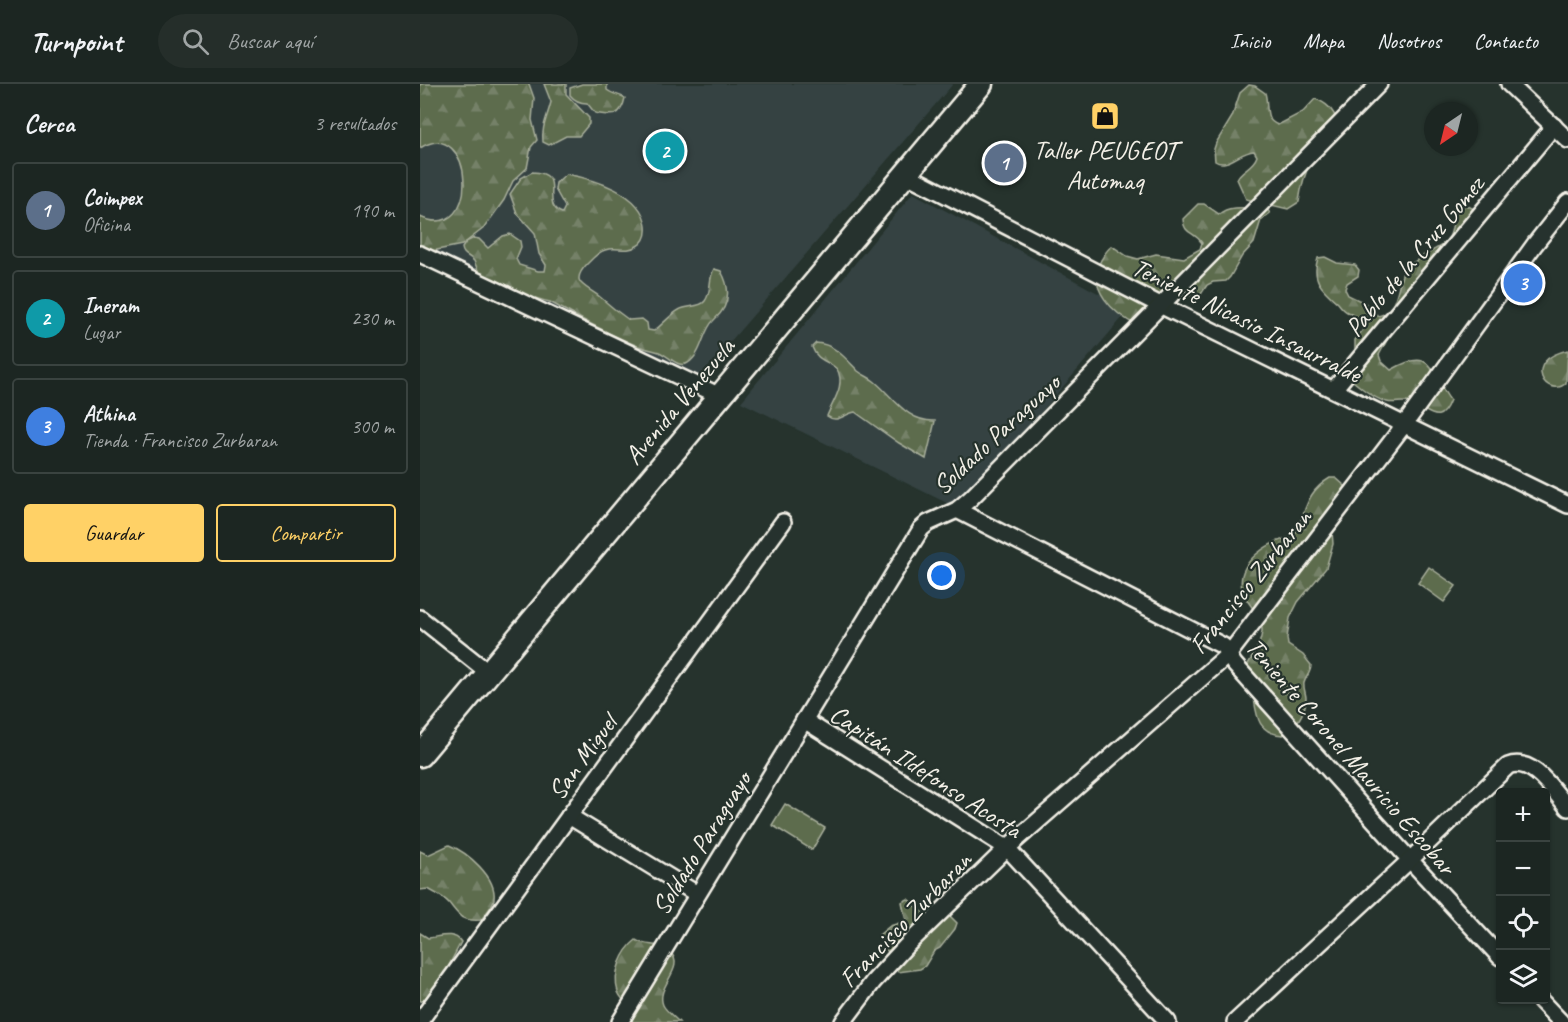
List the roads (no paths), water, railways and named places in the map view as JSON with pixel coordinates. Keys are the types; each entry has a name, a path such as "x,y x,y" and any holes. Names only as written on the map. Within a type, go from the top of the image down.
{"main road":[{"name":"Avenida Venezuela","path":"420,755 981,84"}],"street":[{"name":"Soldado Paraguayo","path":"626,1020 697,894 921,529 928,523 957,510 1162,306 1379,84"},
{"path":"1509,84 1568,140"},
{"name":"Pablo de la Cruz Gomez","path":"1334,389 1554,126"},
{"name":"Teniente Nicasio Insaurralde","path":"906,174 1162,306 1568,505"},
{"name":"Francisco Zurbaran","path":"843,1022 895,957 1007,848 1229,654 1404,425 1568,202"},
{"path":"420,254 720,396"},
{"name":"Teniente Coronel Mauricio Escobar","path":"957,510 1220,644 1234,664 1496,953"},
{"name":"San Miguel","path":"420,1021 783,522"},
{"path":"420,618 489,673"},
{"name":"Capitán Ildefonso Acosta","path":"804,720 1007,848 1168,1022"},
{"path":"1235,1022 1508,766 1514,764 1528,766 1568,808"},
{"path":"569,816 697,894"},
{"path":"1545,1004 1561,1022"}],"place":[{"name":"Taller PEUGEOT Automaq","path":"1105,116"},
{"name":"Ineram","path":"665,151"},
{"name":"Coimpex","path":"1004,163"},
{"name":"Athina","path":"1523,283"}]}
